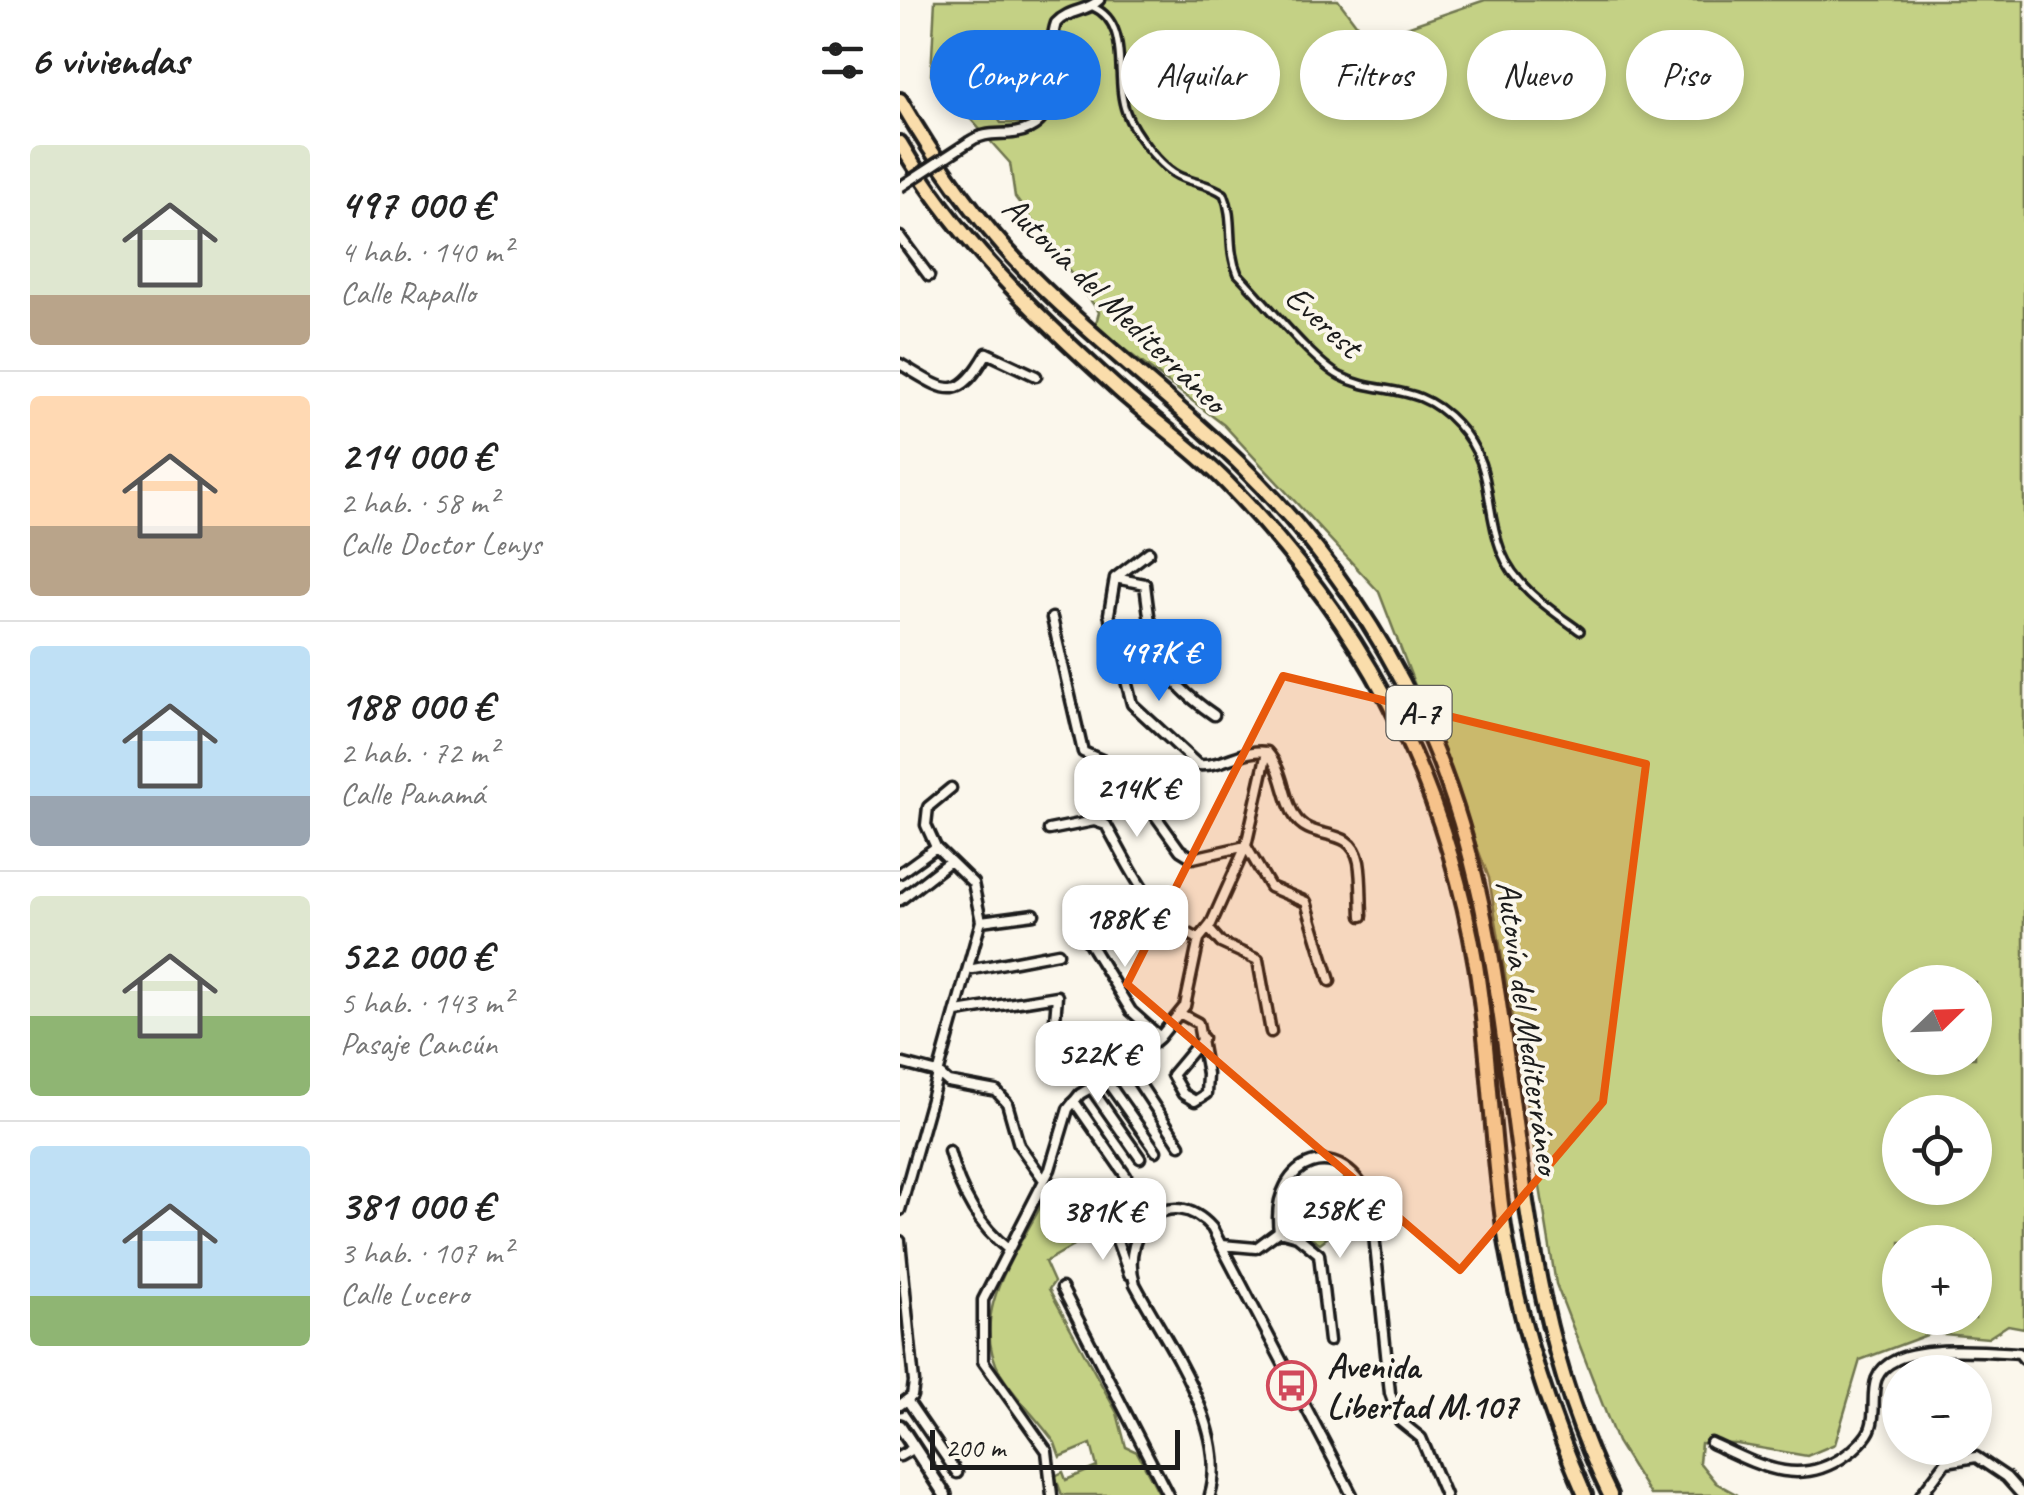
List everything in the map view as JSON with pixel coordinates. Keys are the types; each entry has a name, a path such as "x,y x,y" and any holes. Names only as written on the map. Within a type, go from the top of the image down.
{"highway":[{"name":"Autovía del Mediterráneo","path":"900,100 958,190 1030,275 1238,462 1316,548 1370,622 1410,696 1440,761 1476,868 1498,987 1517,1162 1539,1296 1566,1392 1609,1493"},
{"name":"Autovía del Mediterráneo","path":"900,144 935,195 1034,312 1224,480 1290,552 1351,636 1400,724 1427,784 1468,922 1516,1294 1553,1416 1586,1495"},
{"path":"1553,1416 1578,1495"}],"main road":[{"path":"900,1426 945,1495"}],"street":[{"path":"900,186 987,132 1028,130 1042,119 1049,104 1056,22 1073,10 1096,3"},
{"name":"Everest","path":"1096,3 1116,30 1118,75 1130,122 1170,170 1212,185 1224,194 1230,210 1231,258 1238,274 1335,374 1414,394 1453,420 1485,468 1494,525 1508,566 1527,589 1580,632"},
{"path":"900,238 929,276"},
{"path":"900,364 942,389 958,390 971,381 988,352 1036,376"},
{"path":"1149,552 1115,578 1109,614 1132,704 1198,765 1209,766 1256,750 1267,752 1278,764 1294,816 1301,824 1342,836 1352,846 1359,860 1362,916"},
{"path":"1115,578 1145,584 1151,640 1160,660 1191,699 1214,715"},
{"path":"1052,618 1083,752 1122,769 1166,834 1193,858 1246,846"},
{"path":"1050,1492 1048,1451 999,1389 983,1361 983,1300 1044,1180 1060,1128 1074,1101 1126,1065 1181,1014 1194,978 1199,938 1208,928 1246,846 1267,752"},
{"path":"900,1210 981,921 980,900 973,883 936,847 926,824 928,807 952,788"},
{"path":"1049,830 1094,821 1106,825 1154,908 1169,923 1199,938"},
{"path":"1246,846 1270,887 1306,902 1330,982"},
{"path":"900,873 936,847"},
{"path":"900,900 950,861"},
{"path":"981,921 1034,914"},
{"path":"1074,918 1131,1011 1160,1037"},
{"path":"1208,928 1221,943 1258,960 1264,974 1272,1032"},
{"path":"968,970 1058,952"},
{"path":"957,1012 1057,996 1054,1044"},
{"path":"1181,1014 1198,1024 1203,1038 1206,1094 1195,1101 1183,1094 1172,1075 1203,1038"},
{"path":"900,1063 938,1073 948,1082 996,1091 1007,1102 1019,1145 1044,1180"},
{"path":"1126,1065 1180,1145"},
{"path":"1106,1080 1156,1152"},
{"path":"1092,1088 1140,1158"},
{"path":"1074,1101 1126,1176"},
{"path":"949,1151 956,1177 977,1216 1008,1249"},
{"path":"1279,1232 1277,1214 1284,1184 1306,1165 1332,1160 1353,1173 1366,1188 1372,1205 1390,1394 1400,1421 1422,1438 1445,1495"},
{"path":"1135,1284 1130,1248 1140,1228 1157,1215 1178,1210 1203,1218 1222,1245 1352,1495"},
{"path":"1112,1227 1119,1255 1207,1422 1214,1456 1210,1495"},
{"path":"1222,1245 1256,1248 1279,1232 1297,1236 1318,1254 1329,1341"},
{"path":"900,1241 914,1382 904,1402 957,1473"},
{"path":"1062,1288 1168,1495"},
{"path":"1711,1443 1776,1474 1825,1470 1852,1451 1871,1427 1871,1396 1881,1372 1896,1360 1979,1350 2018,1353 2024,1359"},
{"path":"900,1456 914,1448"},
{"path":"1921,1495 1946,1462 1976,1457 2006,1477 2022,1495"}],"highlighted area":[{"path":"1283,676 1646,764 1603,1102 1460,1270 1127,984"}],"green space":[{"path":"935,0 1338,0 1356,24 1370,30 1300,30 1300,120 1447,120 1447,30 1398,30 1485,0 2024,0 2024,1328 2008,1325 1988,1338 1954,1335 1992,1335 1992,1225 1882,1225 1882,1335 1927,1335 1860,1360 1835,1444 1807,1456 1737,1444 1701,1443 1699,1462 1716,1483 1738,1495 1650,1495 1617,1442 1556,1284 1489,878 1379,592 1224,425 1095,327 1099,312 1015,197 1010,163 971,120 1101,120 1101,30 933,30"},
{"path":"1347,1173 1352,1178 1337,1207 1346,1224 1320,1243 1297,1229 1321,1205 1331,1207"},
{"path":"1045,1198 1074,1216 1080,1212 1090,1226 1073,1246 1045,1262 1054,1282 1049,1289 1117,1413 1126,1447 1137,1452 1160,1495 1062,1495 1055,1476 1063,1472 1066,1480 1097,1467 1091,1444 1060,1457 1055,1443 1002,1376 992,1353 992,1307 1010,1262"}],"place":[{"name":"Avenida Libertad M.107","path":"1292,1386"}]}
